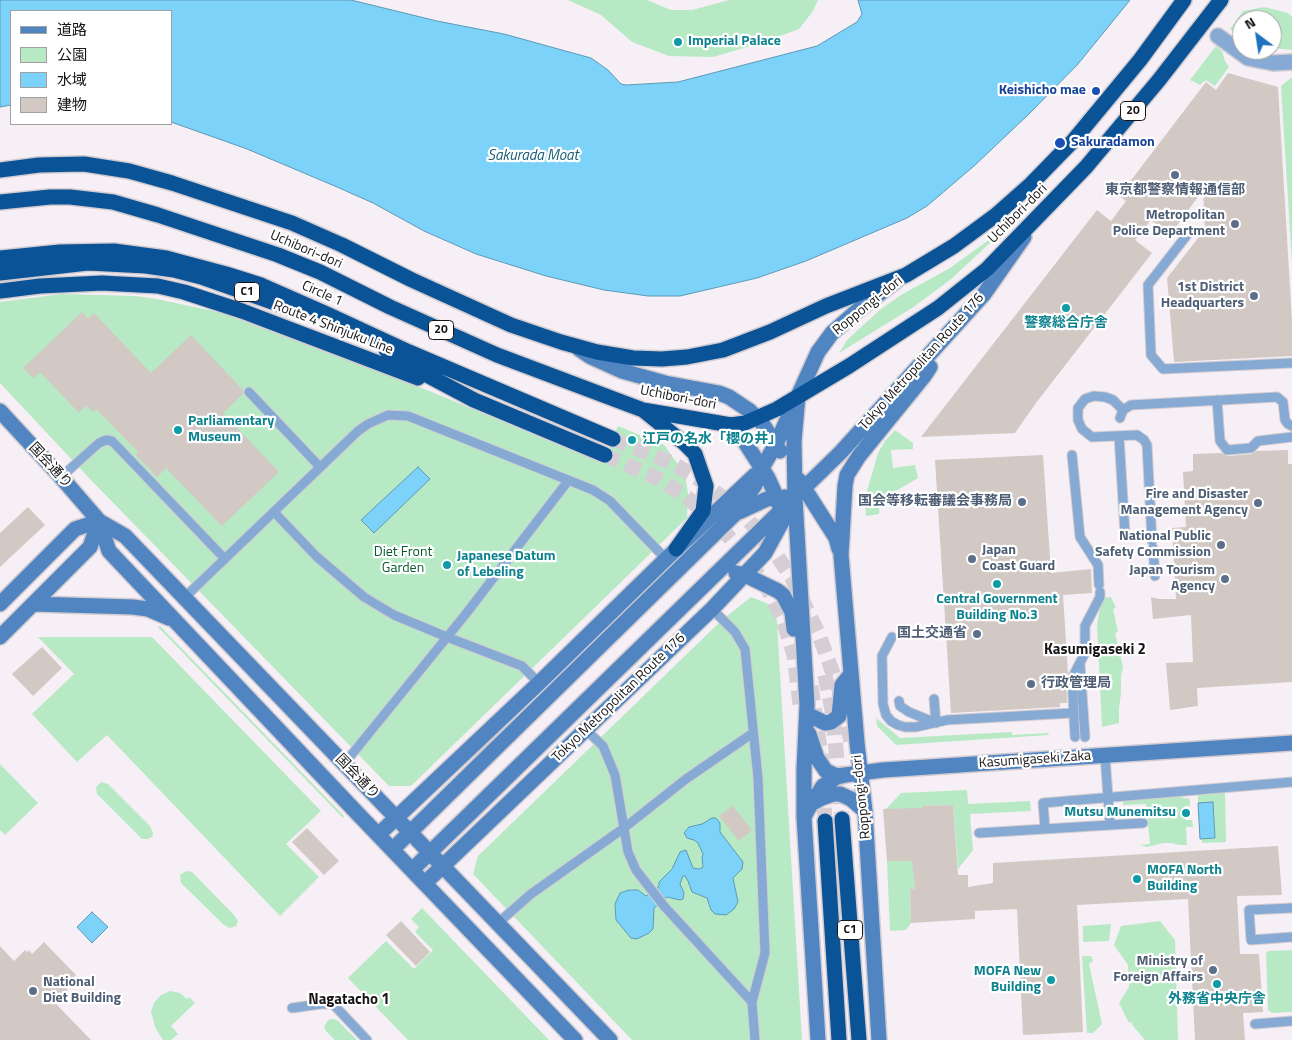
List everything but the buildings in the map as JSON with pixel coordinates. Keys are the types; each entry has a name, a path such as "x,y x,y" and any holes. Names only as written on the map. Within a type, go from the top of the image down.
{"highway":[{"name":"Uchibori-dori","path":"0,170 39,165 84,164 129,172 181,186 292,223 342,244 412,280 511,325 574,346 633,358 662,359 705,354 742,343 826,306 906,275 954,246 996,215 1031,184 1073,141 1128,75 1184,0"},
{"name":"Uchibori-dori","path":"0,202 50,197 90,199 113,202 188,224 312,268 390,307 497,355 643,410 731,425 745,423 798,396 848,366 938,308 986,269 1086,167 1159,80 1221,0"},
{"name":"Circle 1","path":"0,259 34,254 114,251 140,253 192,264 261,285 409,352 613,439"},
{"name":"Circle 1","path":"0,272 88,263 119,264 174,270 201,277 348,331 381,347 474,400"},
{"name":"Route 4 Shinjuku Line","path":"0,291 102,282 158,286 242,310 474,400"},
{"name":"C1","path":"474,400 605,455"},
{"path":"643,410 695,454 706,486 703,511 671,554"},
{"name":"C1","path":"842,819 858,1040"},
{"name":"C1","path":"825,821 839,1040"}],"main road":[{"name":"Tokyo Metropolitan Route 176","path":"412,870 841,452 984,294 1038,218"},
{"name":"Roppongi-dori","path":"794,472 794,441 798,396 818,352 832,333 857,311 906,275"},
{"path":"841,555 847,475 924,376 947,336"},
{"path":"574,346 591,357 622,371 665,383 724,395 738,402 757,418 794,472 800,493 799,569 807,716 804,769 808,810 818,1040"},
{"path":"392,850 735,514 755,486 798,396"},
{"name":"国会通り","path":"0,412 99,521 125,536 610,1040"},
{"path":"731,425 739,433 762,468 781,509 799,569"},
{"path":"378,835 762,468"},
{"path":"800,493 823,518 836,538 841,555"},
{"path":"781,509 800,493"},
{"path":"735,514 760,502 781,509"},
{"name":"Tokyo Metropolitan Route 176","path":"426,883 712,609 745,575 765,553 781,509"},
{"path":"0,637 90,547 99,521"},
{"path":"0,604 75,529 99,521"},
{"name":"国会通り","path":"99,521 109,551 392,850 576,1040"},
{"name":"Roppongi-dori","path":"841,555 865,811 879,1040"},
{"path":"715,576 731,572 745,575 778,590 787,599 792,612 807,716"},
{"path":"33,604 148,609 161,613 177,622"},
{"path":"807,716 825,723 831,722 839,716 842,685 851,674"},
{"name":"Kasumigaseki Zaka","path":"807,716 817,758 826,770 837,776 860,772 1292,743"},
{"path":"808,810 817,792 831,781 837,777 860,772"},
{"path":"808,810 828,796 840,794 851,799 865,811"}],"street":[{"path":"1218,36 1248,58 1273,64 1292,62"}],"lane":[{"path":"1187,235 1148,285 1151,355 1163,370 1292,363"},
{"path":"249,392 320,467"},
{"path":"1155,576 1147,445 1142,437 1137,435 1092,437 1082,429 1078,420 1078,408 1085,399 1094,396 1113,400 1122,414 1131,405 1276,396 1283,402 1285,420 1292,426"},
{"path":"1217,400 1220,441 1227,450 1250,448 1258,441 1292,437"},
{"path":"184,598 358,431 388,415 408,416 593,490 610,501 671,554"},
{"path":"1119,436 1125,533"},
{"path":"61,477 99,443 112,440 225,559"},
{"path":"1072,455 1080,537 1098,566 1100,589 1100,597 1085,626 1085,653 1072,678 1075,738"},
{"path":"344,764 447,637 568,481"},
{"path":"274,512 317,557 364,597 394,615 522,666 539,683"},
{"path":"712,609 735,632 745,649 758,778 765,953 752,1002 756,1040"},
{"path":"892,637 882,656 882,704 886,715 891,721 905,727 916,727 947,720 1073,713"},
{"path":"1080,664 1085,737"},
{"path":"934,699 936,723"},
{"path":"898,701 900,706 910,712 936,723"},
{"path":"586,730 603,746 615,775 628,852 636,870 664,906 752,1002"},
{"path":"498,924 531,894 624,828 686,779 753,733"},
{"path":"1105,756 1110,824"},
{"path":"1045,828 1042,803 1292,782"},
{"path":"979,832 1143,823"},
{"path":"1292,908 1249,910 1251,940 1292,937"},
{"path":"292,1008 333,1004 367,1040"},
{"path":"1256,1024 1292,1022"}],"green space":[{"path":"568,0 647,0 671,10 692,10 729,0 818,0 813,11 799,29 761,43 713,57 669,56 632,42 601,15"},
{"path":"1264,7 1276,10 1248,10"},
{"path":"1282,12 1288,13 1292,17 1292,50 1282,49"},
{"path":"1216,46 1222,51 1229,67 1215,86 1206,80 1200,85 1190,80"},
{"path":"1292,77 1292,263 1281,86"},
{"path":"1003,227 1005,229 950,280 912,308 839,353 847,340 881,309 901,295 950,268"},
{"name":"Diet Front Garden","path":"61,294 136,296 222,313 432,392 602,463 618,426 664,445 685,474 688,494 687,518 411,786 389,786 90,479 0,383 0,302"},
{"path":"895,430 913,443 913,449 891,450 893,468 915,465 918,478 880,500 879,514 866,516 865,498 878,453 885,441"},
{"path":"751,597 776,607 802,1040 632,1040 473,874 478,856 722,620"},
{"path":"1111,597 1116,608 1113,609 1118,632 1115,633 1123,667 1119,723 1102,727 1097,624 1102,598"},
{"path":"160,626 344,816 343,818 158,627"},
{"path":"38,637 152,637 321,811 286,844 319,877 280,916 107,735 77,762 32,714 74,674"},
{"path":"876,718 900,738 1012,732 1012,735 1048,733 1049,735 896,745 877,726"},
{"path":"0,764 38,803 5,835 0,830"},
{"path":"101,782 108,784 150,826 153,833 152,837 142,839 97,794 96,787"},
{"path":"967,790 968,804 1030,801 1031,811 970,814 973,850 958,869 953,805 922,806 926,871 914,877 915,889 910,889 911,923 906,930 890,931 887,861 903,861 915,855 886,809 901,793"},
{"path":"1225,793 1226,842 1202,843 1202,839 1215,838 1213,803 1198,803 1198,795"},
{"path":"1182,795 1183,798 1190,799 1190,806 1185,806 1180,812 1186,820 1192,820 1193,827 1186,827 1187,845 1163,843 1147,847 1140,845 1150,844 1146,804 1123,805 1123,799"},
{"path":"186,871 192,872 234,915 238,921 236,926 230,928 224,925 181,883 180,875"},
{"path":"422,908 549,1040 408,1040 348,978 386,941 414,969 433,950 415,932 419,927 411,919"},
{"path":"1160,921 1175,940 1178,1040 1145,1040 1131,1022 1129,1023 1119,1003 1129,987 1128,965 1114,945 1121,926"},
{"path":"1111,924 1109,941 1083,942 1083,926"},
{"path":"1292,950 1292,1012 1272,1013 1268,1010 1266,953 1269,951"},
{"path":"1082,956 1091,956 1093,961 1089,964 1102,1024 1093,1033 1087,1033"},
{"path":"170,991 180,993 187,999 189,997 195,1003 171,1026 178,1034 171,1040 163,1040 156,1029 151,1012 154,1003 161,995"},
{"path":"328,1020 337,1020 357,1040 335,1040 324,1027"}],"water":[{"name":"Sakurada Moat","path":"0,0 351,0 437,21 504,34 591,58 608,70 621,84 626,85 678,82 817,46 857,22 862,14 858,0 1130,0 1078,64 1030,113 974,166 927,206 907,218 806,261 757,278 680,296 648,296 604,290 546,276 476,254 424,231 373,203 337,187 247,149 172,122 172,10 10,10 10,105 0,107"},
{"path":"418,467 430,479 374,533 361,520"},
{"path":"1213,802 1215,838 1200,839 1198,803"},
{"path":"712,818 716,818 720,823 720,832 743,862 742,869 733,878 738,902 734,909 726,915 715,914 711,910 707,898 692,892 688,881 683,876 680,884 684,893 683,899 667,897 654,908 653,929 637,939 631,938 616,920 615,904 620,893 638,890 646,896 653,892 659,886 659,882 672,869 680,852 686,850 693,868 699,869 703,867 703,854 698,843 687,838 684,833 689,827 702,824"},
{"path":"92,912 108,927 92,943 77,927"}],"tunnel":[{"path":"613,439 672,463 702,481 744,515 771,547 792,578 819,635 841,695 851,742"},
{"path":"605,455 655,477 684,495 716,522 746,557 768,589 783,620 794,655 800,704"},
{"path":"825,675 833,715 842,819"},
{"path":"811,686 822,762"},
{"path":"823,785 825,821"}],"place":[{"name":"Imperial Palace","path":"678,42"},
{"name":"Keishicho mae","path":"1096,91"},
{"name":"Sakuradamon","path":"1060,143"},
{"name":"東京都警察情報通信部","path":"1175,175"},
{"name":"Metropolitan Police Department","path":"1235,224"},
{"name":"1st District Headquarters","path":"1254,296"},
{"name":"警察総合庁舎","path":"1066,308"},
{"name":"Parliamentary Museum","path":"178,430"},
{"name":"江戸の名水「櫻の井」","path":"632,440"},
{"name":"国会等移転審議会事務局","path":"1022,502"},
{"name":"Fire and Disaster Management Agency","path":"1258,503"},
{"name":"National Public Safety Commission","path":"1221,545"},
{"name":"Japan Coast Guard","path":"972,559"},
{"name":"Japanese Datum of Lebeling","path":"447,565"},
{"name":"Japan Tourism Agency","path":"1225,579"},
{"name":"Central Government Building No.3","path":"997,584"},
{"name":"国土交通省","path":"977,634"},
{"name":"行政管理局","path":"1031,684"},
{"name":"Mutsu Munemitsu","path":"1186,813"},
{"name":"MOFA North Building","path":"1137,879"},
{"name":"Ministry of Foreign Affairs","path":"1213,970"},
{"name":"MOFA New Building","path":"1051,980"},
{"name":"外務省中央庁舎","path":"1217,984"},
{"name":"National Diet Building","path":"33,991"}],"district":[{"name":"Kasumigaseki 2","path":"1095,650"},
{"name":"Nagatacho 1","path":"349,1000"}]}
